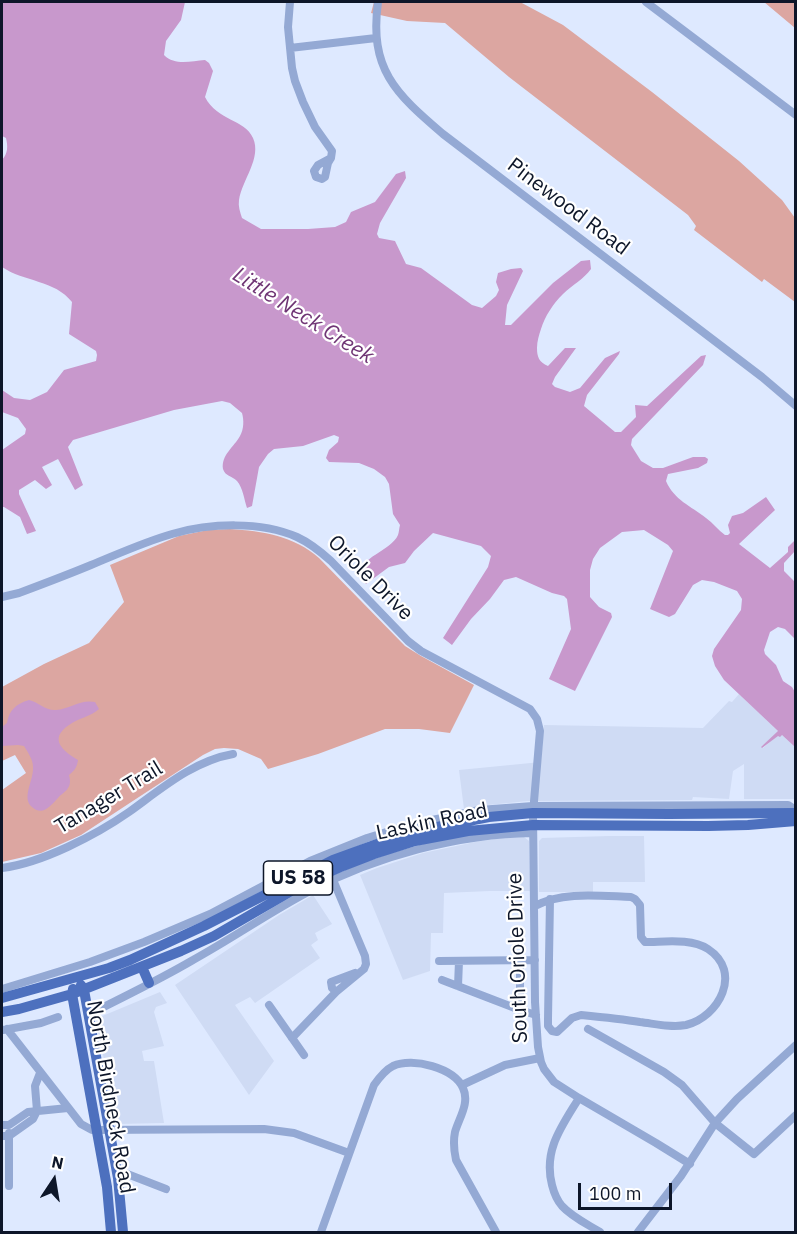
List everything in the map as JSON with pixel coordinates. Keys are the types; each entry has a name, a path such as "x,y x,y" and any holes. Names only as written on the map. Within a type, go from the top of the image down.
{"main road":[{"path":"708,809 708,826"},
{"name":"Laskin Road","path":"2,998 74,972 130,960 388,840 432,828 533,810 795,811"},
{"name":"Laskin Road","path":"2,1012 72,994 142,967 214,936 329,867 416,841 468,831 748,825 795,821"},
{"path":"142,967 149,983"},
{"name":"North Birdneck Road","path":"74,972 84,990 117,1170 123,1233"},
{"name":"North Birdneck Road","path":"74,972 72,994 98,1131 111,1232"}],"street":[{"path":"290,2 288,27 295,81 315,127 332,152 331,158"},
{"name":"Pinewood Road","path":"378,2 375,22 381,61 397,90 414,110 762,377 795,406"},
{"path":"646,2 795,115"},
{"path":"290,48 376,38"},
{"name":"Oriole Drive","path":"2,597 40,586 139,545 189,530 228,525 253,525 291,535 308,543 331,561 408,641 421,651 524,705 535,715 540,732 533,810"},
{"name":"Tanager Trail","path":"2,868 38,858 80,840 125,814 195,767 215,758 233,754"},
{"name":"South Oriole Drive","path":"533,810 536,1015 540,1058 544,1069 554,1082 690,1164"},
{"path":"292,1038 336,992 331,985 333,981 362,971 366,964 329,867"},
{"name":"Laskin Road","path":"88,1015 193,961 311,890 329,867"},
{"path":"535,906 550,899 560,897 632,897 640,905 642,940 694,944 707,949 718,958 726,976 721,997 709,1013 696,1022 666,1026 581,1015 572,1018 557,1032 552,1031 548,1026 550,899"},
{"path":"185,949 193,961"},
{"path":"520,959 520,1010"},
{"path":"439,961 535,960"},
{"path":"458,986 459,961"},
{"name":"Laskin Road","path":"2,989 74,972"},
{"path":"442,980 536,1015"},
{"path":"269,1005 304,1055"},
{"path":"58,1017 41,1023 4,1030 81,1124 86,1127 98,1131 272,1129 294,1133 349,1153"},
{"path":"588,1029 678,1082 715,1123 754,1154 795,1115"},
{"path":"638,1233 690,1164 715,1123 737,1099 795,1045"},
{"path":"462,1085 505,1065 540,1058"},
{"path":"321,1233 374,1085 392,1066 414,1063 434,1066 462,1085 465,1102 455,1133 456,1160 496,1233"},
{"path":"5,1136 33,1119 37,1111 35,1086 40,1072"},
{"path":"579,1098 550,1151 550,1177 554,1195 562,1206 600,1233"},
{"path":"9,1186 5,1125 28,1112 68,1108"},
{"path":"117,1170 166,1190"}],"shaded area":[{"path":"374,2 520,2 563,25 739,161 782,200 795,218 795,302 764,279 762,282 694,230 696,226 688,215 509,77 445,23 407,21 371,13"},
{"path":"764,2 795,2 795,28"},
{"path":"230,529 278,536 299,544 319,558 405,646 474,685 450,733 419,729 385,729 318,754 268,769 261,759 238,749 215,749 81,835 41,853 2,862 2,790 26,773 15,755 2,761 2,687 89,643 124,602 110,565 179,536 208,530"},
{"path":"739,694 779,732 761,747 763,748 778,735 782,735 795,747 795,799 744,799 744,764 733,771 729,799 693,797 692,800 528,801 464,809 459,770 541,762 544,725 703,728"},
{"path":"644,836 645,882 593,882 593,892 539,892 539,841 542,838"},
{"path":"524,837 529,841 530,891 444,893 443,933 431,933 430,971 403,980 360,875 423,853 475,842"},
{"path":"313,895 332,924 315,933 318,940 311,945 320,958 255,1003 250,997 235,1005 274,1061 249,1095 175,985 279,915"},
{"path":"160,992 167,1003 156,1007 154,1012 164,1046 142,1051 144,1061 154,1061 164,1123 117,1124 98,1021 100,1017"}],"water":[{"name":"Little Neck Creek","path":"2,2 185,2 181,20 166,41 164,55 178,62 205,60 209,63 213,71 205,97 216,111 244,127 253,138 255,153 239,204 242,218 261,229 335,227 346,222 351,212 375,202 396,174 405,171 406,178 380,223 377,234 379,238 395,241 406,264 421,268 472,305 482,308 496,296 499,290 496,282 498,273 521,268 523,271 507,305 505,325 511,325 553,283 581,261 590,260 591,269 563,294 547,315 538,338 537,354 539,359 548,366 565,348 576,348 552,384 570,392 580,388 605,358 620,351 587,395 584,406 615,432 621,432 636,417 635,405 647,406 701,356 706,355 703,365 632,439 631,445 641,461 653,468 663,468 693,457 708,459 707,463 698,468 668,474 666,481 678,498 709,520 725,535 730,533 728,525 732,516 743,513 766,497 775,510 739,544 770,568 788,552 788,547 795,540 795,551 784,563 784,571 795,582 795,639 785,629 778,627 770,632 764,650 776,665 783,681 795,692 795,747 782,735 761,747 778,731 724,680 715,666 712,656 714,649 741,610 742,599 737,591 702,580 693,585 675,614 669,617 650,609 673,551 668,545 644,530 622,532 600,548 593,559 590,570 590,597 599,607 611,613 612,617 575,691 549,679 571,629 567,599 564,596 516,577 504,580 452,645 443,638 488,567 491,556 481,546 433,533 405,563 389,567 366,584 359,576 360,569 369,559 394,541 400,525 393,514 389,484 385,477 374,469 359,463 329,462 326,458 339,437 334,435 303,446 274,449 259,467 252,506 247,508 239,484 223,469 224,459 240,436 243,424 242,413 230,403 222,401 174,410 73,440 68,447 83,485 75,490 58,459 42,467 52,485 46,489 35,480 19,490 36,531 27,534 20,517 2,507 2,450 25,434 26,429 18,418 2,412 2,390 14,398 30,400 47,392 64,370 96,361 97,355 96,351 69,334 72,302 65,295 48,285 20,276 2,267 2,160 7,147 6,138 2,136"},
{"path":"29,700 52,710 90,701 95,702 99,709 73,723 59,735 63,749 78,760 77,765 69,775 70,783 67,789 50,807 40,811 32,807 28,799 33,772 29,754 24,746 2,746 2,727 7,723 9,714 20,703"}]}
